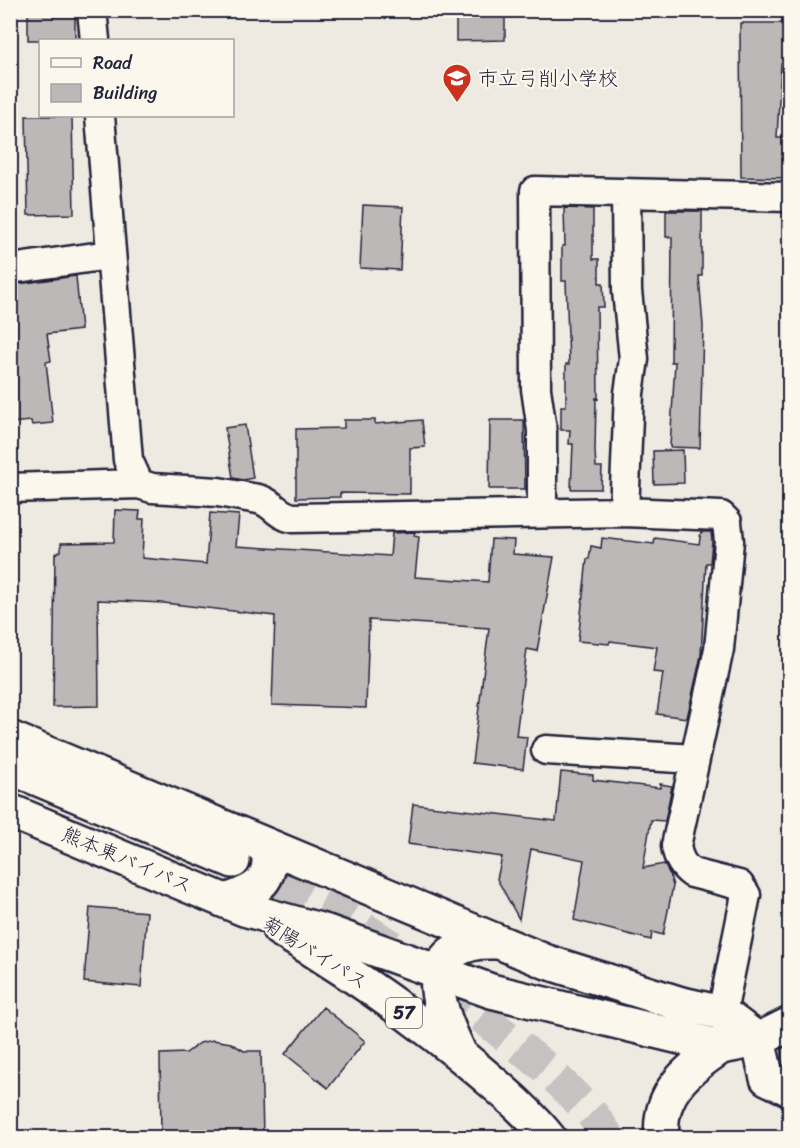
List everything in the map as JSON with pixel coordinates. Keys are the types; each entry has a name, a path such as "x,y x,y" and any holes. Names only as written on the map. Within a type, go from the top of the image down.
{"main road":[{"path":"10,738 244,851 499,942 547,962 678,1003 722,1013 774,1042"},
{"name":"熊本東バイパス","path":"10,767 244,851"},
{"name":"熊本東バイパス","path":"10,812 235,904"},
{"path":"235,904 263,882 270,864 268,850 244,851"},
{"path":"235,904 327,932 491,991 721,1047 774,1042"},
{"name":"菊陽バイパス","path":"235,904 366,985 460,1054 531,1115 549,1137"},
{"path":"460,1054 438,1000 439,972 448,955 471,944 499,942"},
{"path":"789,1024 774,1042 767,1078 789,1089"},
{"path":"662,1137 661,1123 665,1103 675,1083 721,1047"}],"street":[{"path":"92,10 94,39"},
{"path":"100,117 109,255 128,460 139,484"},
{"path":"542,513 542,430 536,389 535,191 789,197"},
{"path":"624,512 629,393 634,358 627,291 626,194"},
{"path":"10,270 109,255"},
{"path":"10,489 139,484 152,488 218,492 264,500 277,514 293,518 624,512 721,516 727,522 729,541 719,649 676,846 677,855 686,869 692,873 739,885 746,895 722,1013"},
{"path":"546,750 695,759"}],"building":[{"path":"28,10 75,10 75,39 28,40"},
{"path":"456,10 505,10 505,40 456,41"},
{"path":"740,23 789,23 789,64 781,64 777,138 789,138 789,178 741,177"},
{"path":"26,116 72,117 74,214 28,215"},
{"path":"363,205 403,207 400,270 360,268"},
{"path":"564,208 593,209 593,259 599,259 599,283 603,283 604,307 597,307 598,399 596,398 595,451 596,467 602,467 601,489 571,489 573,444 569,444 570,430 561,430 561,406 566,406 566,364 569,364 566,281 562,281 562,246 565,246"},
{"path":"666,211 702,211 702,276 699,276 703,326 700,448 670,447 675,362 671,362 672,237 666,237"},
{"path":"76,276 81,330 47,334 51,361 46,362 53,423 32,425 31,421 10,423 10,285"},
{"path":"344,420 375,420 375,424 422,420 425,447 410,448 410,494 340,493 340,497 296,498 296,429 344,428"},
{"path":"490,420 524,420 525,489 489,489"},
{"path":"245,425 253,478 243,480 233,478 225,428"},
{"path":"683,450 684,483 654,484 653,451"},
{"path":"115,510 140,511 139,519 144,519 142,558 206,564 210,513 239,515 236,546 390,556 392,533 415,532 414,536 419,537 415,577 488,582 491,539 514,540 513,554 554,557 537,651 527,649 516,736 527,737 523,769 472,763 489,628 369,620 366,708 272,705 275,616 164,603 98,600 99,706 53,707 55,554 61,551 61,543 114,542"},
{"path":"701,532 711,532 712,541 710,563 706,563 701,656 687,718 657,714 663,673 653,672 657,647 610,641 609,644 578,641 587,559 589,559 591,546 601,548 602,538 654,544 655,538 699,544"},
{"path":"561,772 593,775 593,780 660,788 660,784 672,786 665,821 651,820 643,868 664,864 670,875 673,886 663,935 652,932 651,940 574,920 584,860 531,849 519,919 497,879 502,857 408,844 413,804 556,821"},
{"path":"90,907 147,912 141,987 84,982"},
{"path":"323,1007 365,1041 328,1088 285,1054"},
{"path":"213,1040 231,1043 244,1051 261,1051 263,1137 161,1137 160,1054 186,1053 200,1043"}],"tunnel":[{"path":"233,861 339,912 407,957 546,1068 592,1114 609,1138"}],"place":[{"name":"市立弓削小学校","path":"457,104"}]}
